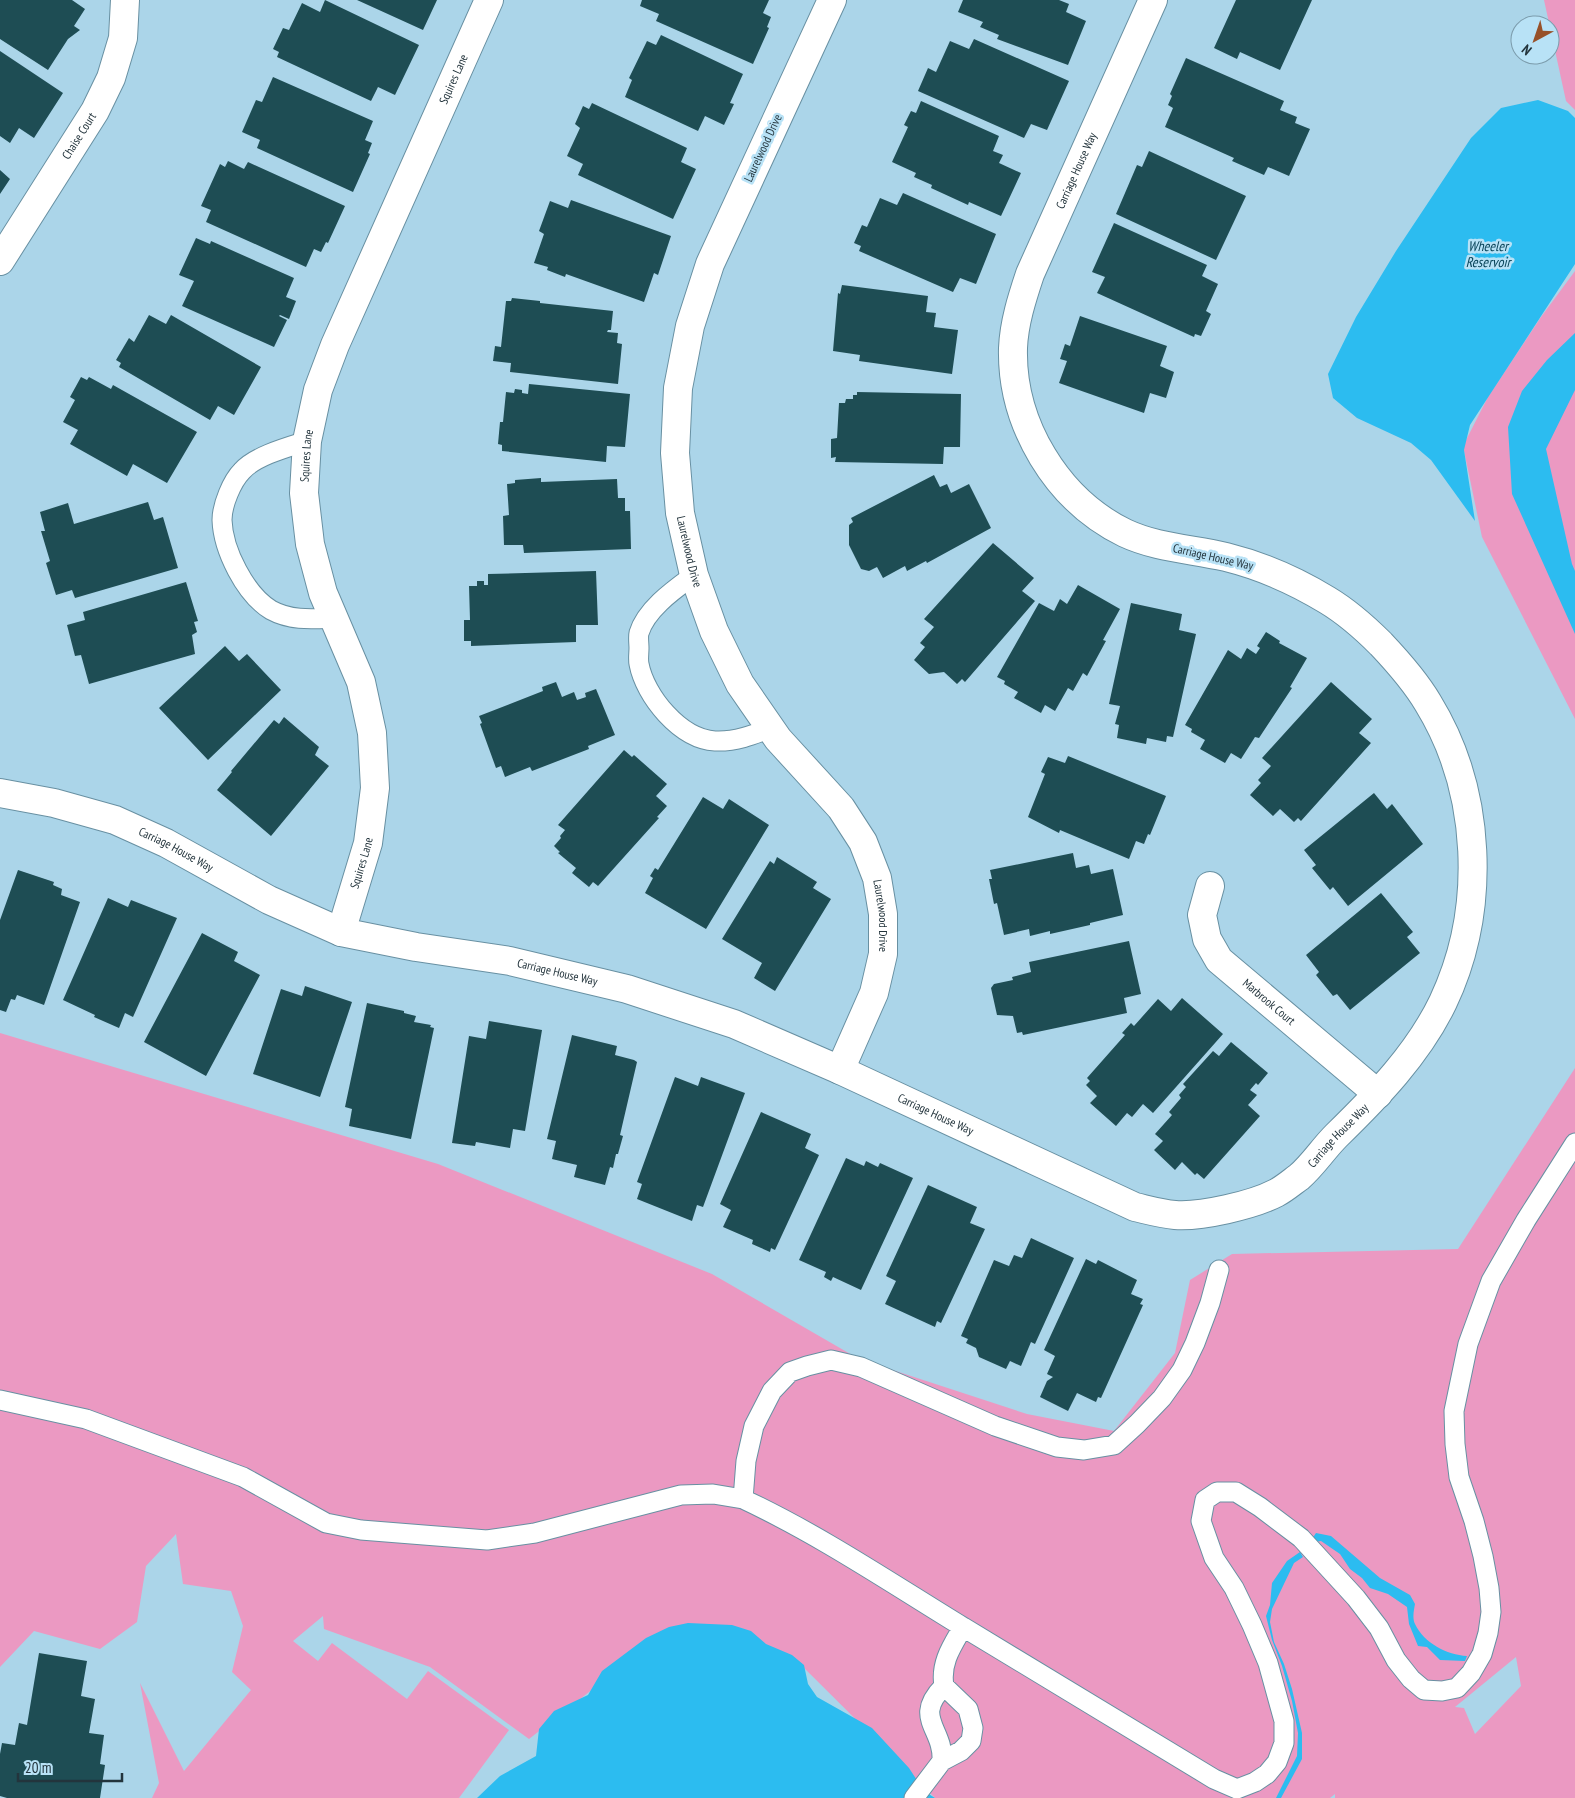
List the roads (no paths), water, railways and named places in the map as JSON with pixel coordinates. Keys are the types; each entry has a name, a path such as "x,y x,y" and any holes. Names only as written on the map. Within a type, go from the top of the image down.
{"street":[{"name":"Chaise Court","path":"0,261 95,111 111,78 123,38 125,0"},
{"name":"Squires Lane","path":"341,932 368,842 375,788 372,733 361,682 324,593 310,544 304,492 307,441 318,390 335,345 489,0"},
{"name":"Laurelwood Drive","path":"832,0 710,264 690,326 678,388 675,453 680,513 694,575 714,632 740,684 778,739 842,808 863,842 877,878 883,914 883,954 874,993 840,1070"},
{"name":"Carriage House Way","path":"0,793 54,803 115,820 166,843 269,900 341,932 416,947 510,961 627,989 734,1024 840,1070 1134,1207 1177,1215 1210,1212 1247,1203 1276,1193 1302,1174 1328,1143 1378,1094 1416,1049 1443,1002 1460,957 1471,908 1473,852 1466,798 1451,748 1429,703 1399,663 1366,628 1329,601 1276,573 1226,558 1158,545 1124,533 1086,508 1052,472 1029,432 1017,392 1013,348 1020,304 1030,274 1153,0"},
{"name":"Marbrook Court","path":"1210,886 1202,915 1207,939 1219,960 1378,1094"}],"lane":[{"path":"307,441 265,455 242,470 228,494 222,519 227,548 238,572 253,595 271,610 294,619 334,618"},
{"path":"694,575 663,598 648,616 639,633 639,663 650,692 671,720 694,735 714,741 741,739 771,728"},
{"path":"0,1400 86,1419 243,1477 326,1523 361,1530 487,1540 535,1533 681,1495 713,1494 743,1499 818,1538 1214,1779 1241,1793 1267,1774 1277,1762 1284,1743 1284,1721 1268,1663 1252,1625 1234,1588 1214,1558 1201,1521 1204,1500 1217,1492 1236,1492 1260,1506 1301,1538 1356,1598 1378,1628 1396,1660 1411,1679 1424,1690 1442,1691 1457,1688 1471,1673 1482,1654 1491,1612 1483,1556 1474,1521 1459,1477 1455,1444 1454,1411 1468,1344 1492,1281 1526,1220 1575,1143"},
{"path":"743,1499 746,1462 754,1426 772,1391 790,1372 831,1360 861,1367 995,1426 1058,1447 1084,1450 1114,1444 1162,1398 1182,1370 1210,1303 1219,1270"},
{"path":"914,1798 939,1765 961,1751 971,1741 973,1728 968,1709 944,1686 942,1675 944,1664 963,1627"},
{"path":"939,1765 943,1750 930,1722 929,1713 936,1694 944,1686"}],"water":[{"name":"Wheeler Reservoir","path":"1538,100 1568,111 1575,118 1575,264 1470,425 1464,450 1475,521 1431,460 1411,443 1357,418 1333,398 1328,374 1356,317 1396,251 1471,138 1501,108"},
{"path":"1575,333 1575,390 1546,449 1575,571 1575,634 1512,494 1508,427 1522,391 1547,360"},
{"path":"1316,1533 1331,1536 1380,1578 1410,1595 1415,1604 1415,1624 1424,1637 1437,1647 1467,1656 1465,1661 1440,1660 1427,1647 1418,1646 1409,1624 1407,1607 1388,1594 1370,1588 1362,1578 1350,1569 1340,1554 1321,1541 1315,1542 1312,1539"},
{"path":"1300,1552 1303,1557 1294,1563 1272,1609 1270,1622 1274,1642 1292,1689 1302,1733 1302,1759 1281,1798 1276,1798 1297,1756 1298,1733 1292,1701 1266,1616 1270,1605 1272,1583 1287,1561"},
{"path":"688,1623 732,1625 751,1631 766,1644 792,1655 804,1665 808,1684 817,1697 872,1728 909,1768 924,1791 935,1798 477,1798 500,1776 536,1756 539,1729 554,1711 588,1695 602,1671 646,1638 669,1627"}]}
